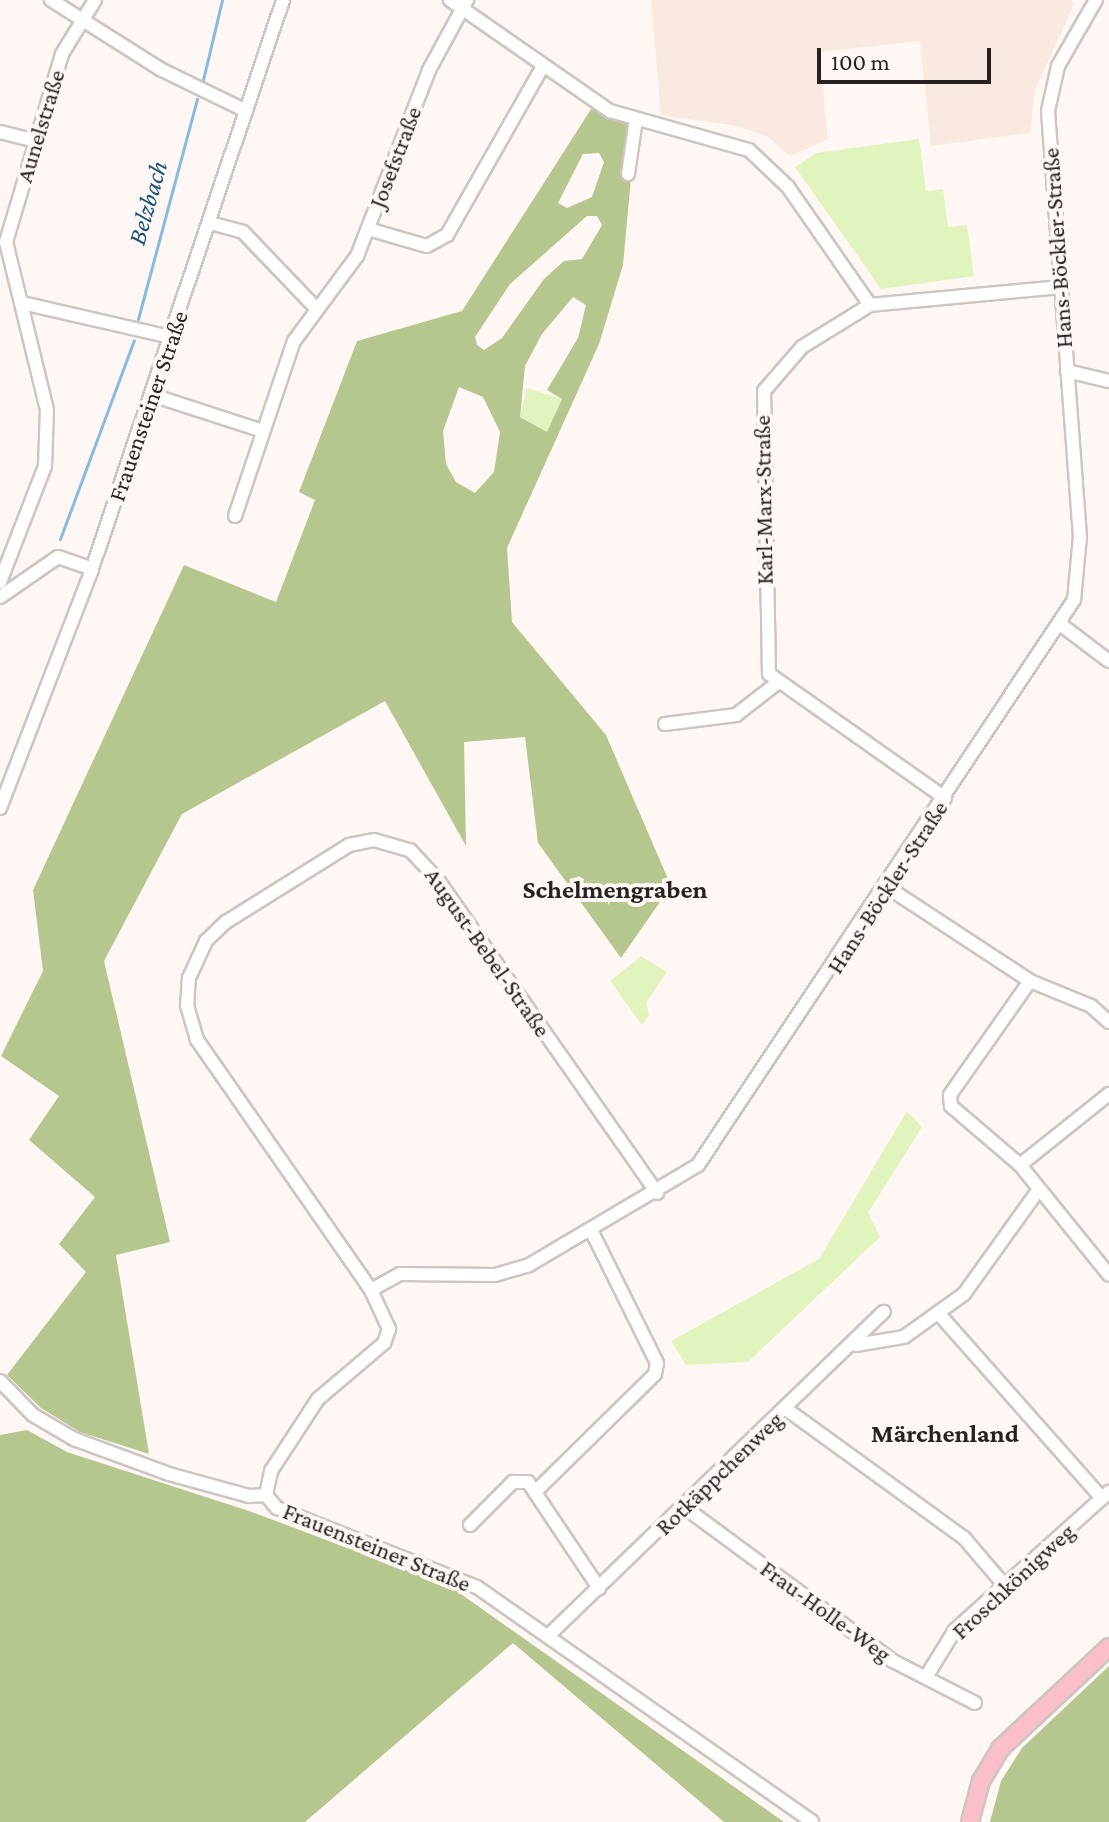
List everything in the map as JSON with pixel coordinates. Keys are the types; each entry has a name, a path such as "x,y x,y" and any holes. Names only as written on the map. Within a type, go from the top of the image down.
{"main road":[{"path":"970,1822 981,1781 1000,1749 1109,1647"}],"street":[{"path":"51,0 246,111"},
{"name":"Aunelstraße","path":"0,582 45,466 47,410 22,303 3,244 62,54 95,0"},
{"name":"Frauensteiner Straße","path":"0,808 92,569 283,0"},
{"name":"Hans-Böckler-Straße","path":"371,1290 400,1274 511,1272 657,1193 714,1147 1074,600 1080,558 1060,287 1050,92 1096,0"},
{"path":"459,3 610,111 734,143 763,160 870,305"},
{"name":"Josefstraße","path":"235,516 294,341 316,308 348,272 459,3"},
{"path":"368,229 427,246 447,235 543,66"},
{"path":"628,174 636,119"},
{"path":"0,132 36,141"},
{"path":"210,223 243,232 316,308"},
{"name":"Karl-Marx-Straße","path":"776,684 765,661 764,391 802,347 870,305 1060,287"},
{"path":"22,303 171,337"},
{"path":"1067,371 1109,381"},
{"path":"152,395 263,431"},
{"path":"0,597 58,557 92,569"},
{"path":"1060,624 1109,661"},
{"path":"665,724 736,715 776,684 945,798"},
{"name":"August-Bebel-Straße","path":"371,1290 220,1080 197,1040 187,1006 193,965 215,931 349,845 398,845 430,869 657,1193"},
{"path":"887,887 1030,981 1091,1006 1109,1022"},
{"path":"1030,981 950,1100 1020,1165 1037,1192 1109,1275"},
{"path":"1020,1165 1109,1094"},
{"path":"856,1345 904,1337 939,1314 986,1268 1037,1192"},
{"path":"536,1491 655,1374 657,1363 591,1230"},
{"path":"266,1495 271,1471 322,1394 387,1338 388,1321 371,1290"},
{"name":"Rotkäppchenweg","path":"550,1634 856,1345 884,1312"},
{"path":"939,1314 1105,1495"},
{"name":"Frauensteiner Straße","path":"0,1381 33,1415 74,1439 169,1474 249,1496 266,1495 277,1508 477,1587 550,1634 812,1822"},
{"path":"786,1409 964,1538 1005,1586"},
{"path":"470,1525 513,1482 528,1482 599,1588"},
{"name":"Froschkönigweg","path":"926,1677 955,1630 1105,1495"},
{"name":"Frau-Holle-Weg","path":"684,1507 893,1661 975,1703"}],"shaded area":[{"path":"651,0 1071,0 1074,4 1035,90 1030,133 931,146 920,41 819,52 828,139 790,156 768,137 737,126 661,115"}],"green space":[{"path":"593,106 636,124 623,265 599,344 507,548 512,622 606,735 671,886 621,958 538,843 525,737 464,742 466,846 385,701 182,814 104,961 170,1242 116,1255 149,1454 80,1432 41,1408 7,1375 86,1272 59,1244 95,1197 29,1140 59,1096 1,1056 43,971 33,890 184,565 276,602 315,500 299,492 357,341 462,311","holes":["599,153 604,162 592,197 567,208 558,203 583,154","587,216 597,216 602,225 582,259 564,261 544,279 502,338 484,350 477,345 475,337 510,284","573,297 586,305 578,338 547,390 562,399 547,432 520,417 525,366 542,334","459,387 483,397 500,432 494,472 475,493 456,482 446,464 443,431"]},
{"path":"919,139 926,191 943,189 948,227 967,225 974,276 881,289 795,167 816,153"},
{"path":"527,388 562,399 547,433 520,416"},
{"path":"641,956 667,972 646,1003 649,1015 642,1025 610,981"},
{"path":"907,1111 922,1127 868,1213 880,1237 748,1362 686,1365 671,1341 819,1259"},
{"path":"27,1430 67,1452 252,1512 451,1587 784,1822 724,1822 513,1643 305,1822 0,1822 0,1435"},
{"path":"1109,1666 1109,1822 990,1822 1001,1781 1022,1748"}],"waterway":[{"name":"Belzbach","path":"202,84 222,0"},
{"name":"Belzbach","path":"138,319 197,99"},
{"name":"Belzbach","path":"60,539 134,340"}],"district":[{"name":"Schelmengraben","path":"615,890"},
{"name":"Märchenland","path":"945,1434"}]}
